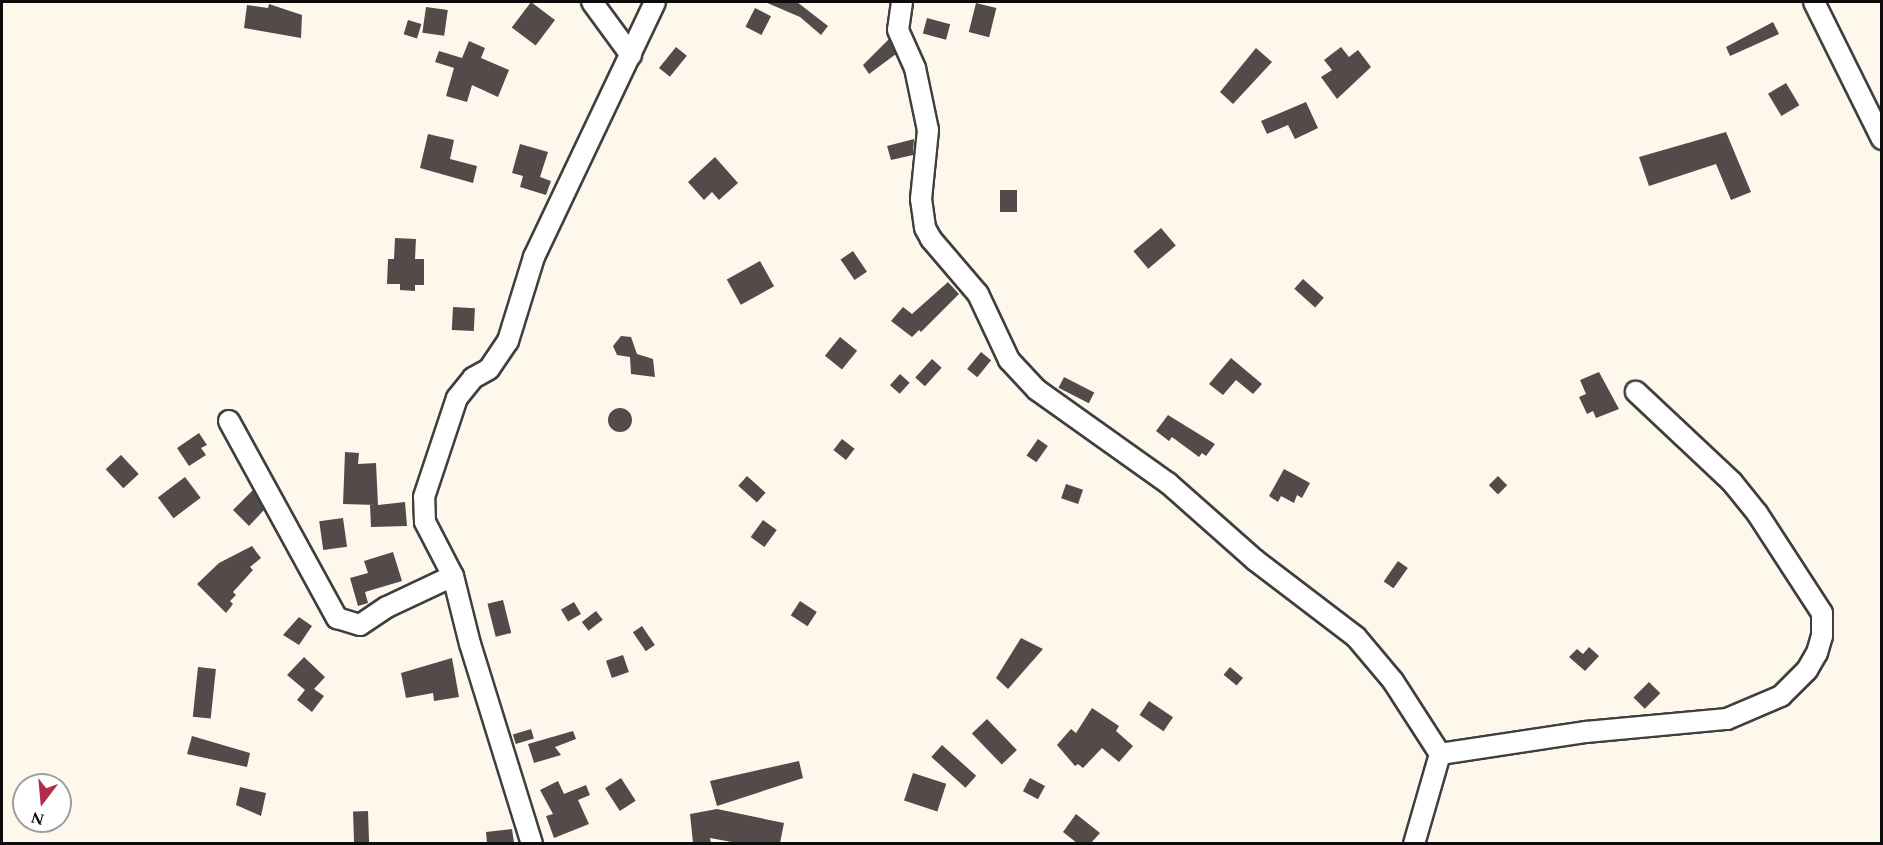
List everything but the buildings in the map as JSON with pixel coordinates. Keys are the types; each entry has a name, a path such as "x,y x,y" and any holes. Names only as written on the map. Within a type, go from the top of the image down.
{"street":[{"path":"592,2 631,55"},
{"path":"532,843 470,644 453,576 425,522 424,497 433,463 456,398 473,378 489,369 507,341 534,257 603,105 631,55 655,2"},
{"path":"902,2 898,30 915,68 928,130 921,199 925,228 944,256 978,294 1009,360 1037,390 1168,483 1255,560 1356,637 1393,681 1440,754 1414,843"},
{"path":"1814,2 1881,139"},
{"path":"1440,754 1586,732 1727,719 1781,696 1807,670 1822,636 1822,613 1757,513 1732,482 1636,392"},
{"path":"229,421 337,618 360,625 387,607 453,576"}]}
